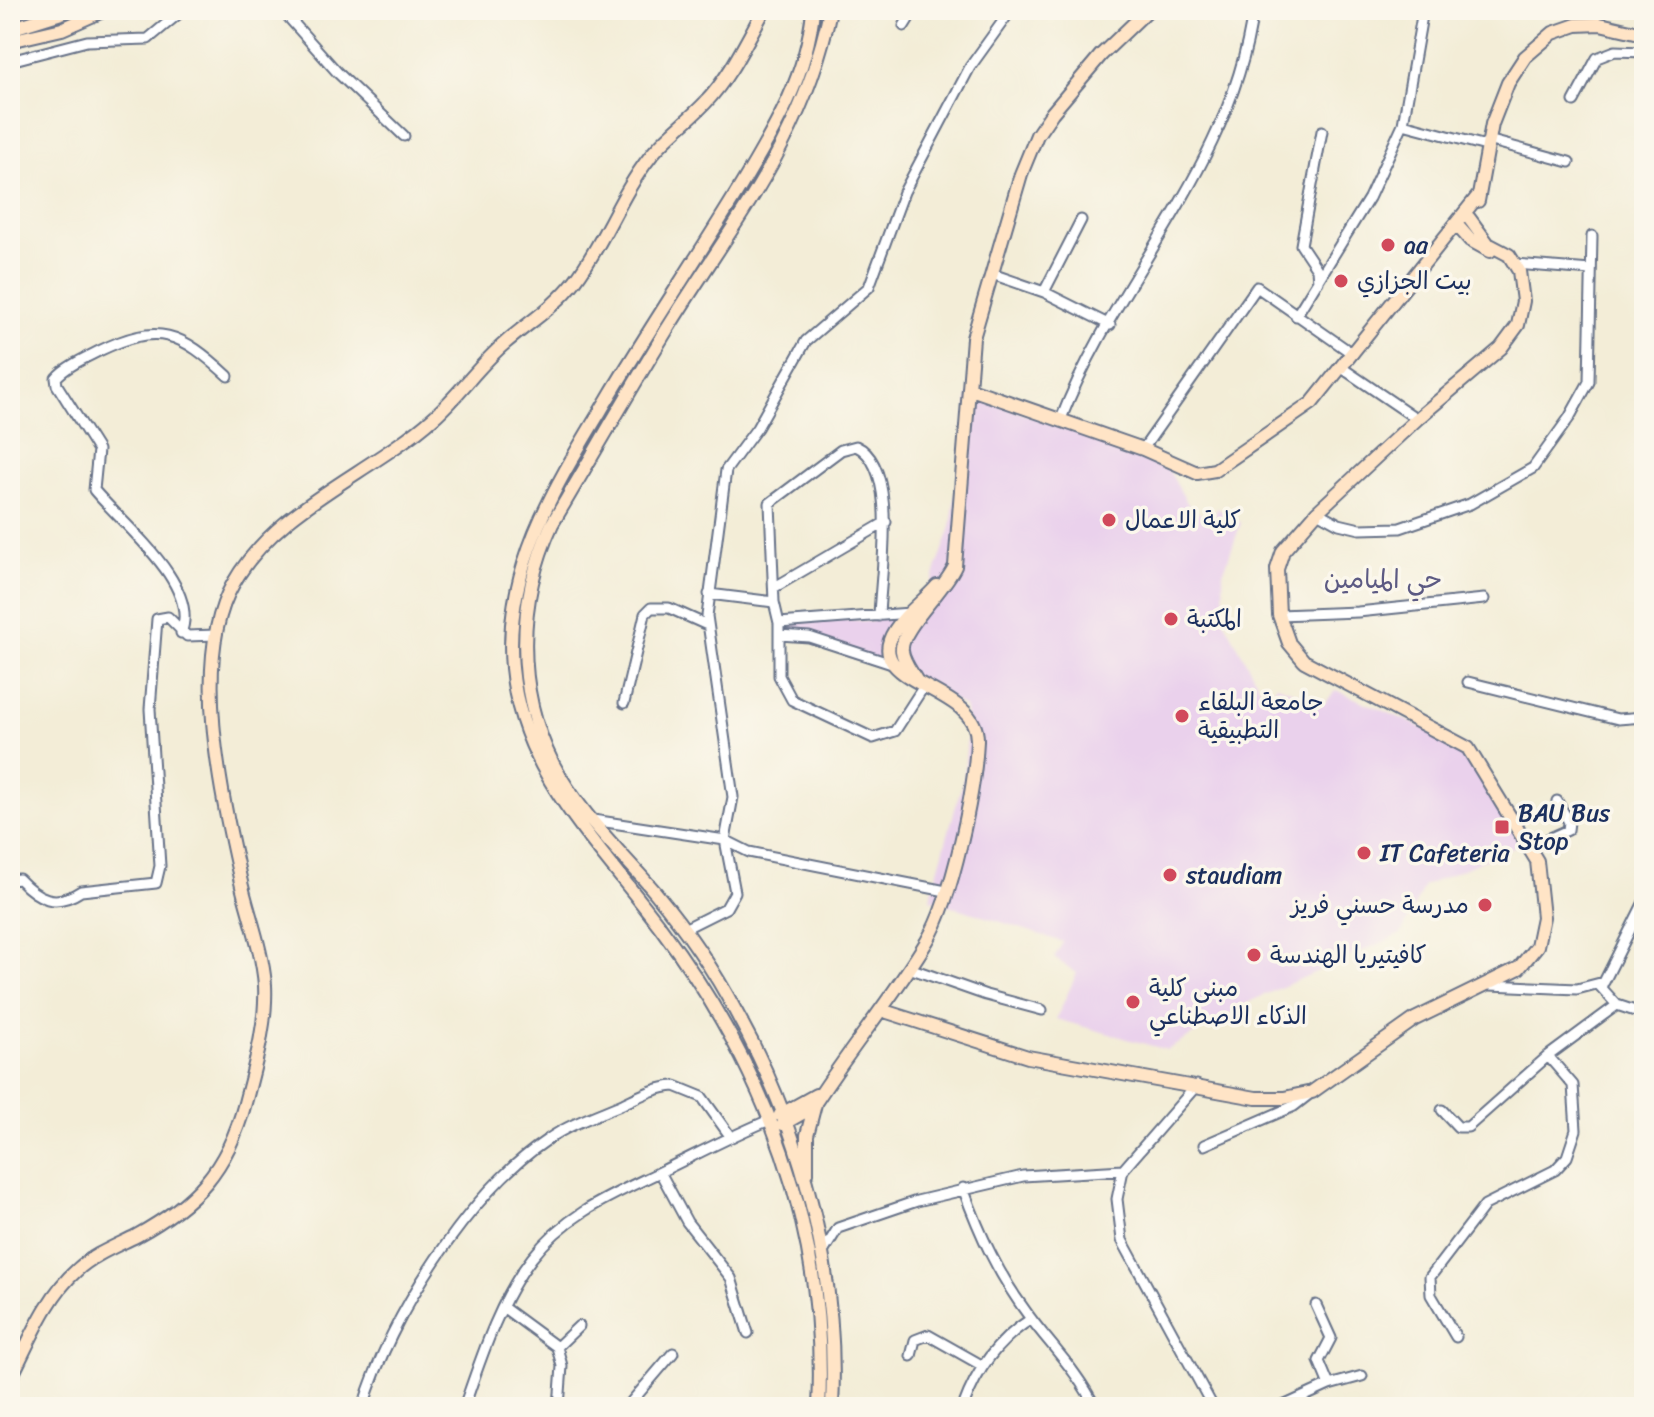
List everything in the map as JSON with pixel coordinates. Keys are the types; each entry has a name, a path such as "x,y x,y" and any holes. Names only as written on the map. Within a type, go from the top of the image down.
{"street":[{"path":"10,29 71,10"},
{"path":"10,41 81,22 105,10"},
{"path":"10,61 87,41 148,39 183,10"},
{"path":"282,10 337,72 404,136"},
{"path":"10,1379 45,1313 78,1269 188,1202 214,1177 244,1106 262,1026 265,986 261,958 240,879 219,755 213,667 223,604 251,556 286,523 407,440 438,414 504,343 564,294 594,252 639,171 657,148 720,85 764,10"},
{"path":"813,10 805,56 782,115 652,324 535,529 516,591 512,669 523,724 534,754 551,784 686,964 780,1120 807,1192 822,1254 832,1324 832,1407"},
{"path":"819,1407 819,1333 813,1270 771,1085 736,1011 684,929 593,820 553,764 533,713 525,659 528,599 539,554 552,524 795,122 818,67 830,10"},
{"path":"904,26 914,10"},
{"path":"684,929 714,915 732,900 735,881 725,840 733,797 707,625 726,470 757,428 806,341 869,287 904,192 970,67 1011,10"},
{"path":"920,683 902,654 903,640 948,582 956,556 973,338 1037,135 1101,55 1148,10"},
{"path":"1061,419 1077,377 1170,223 1227,110 1244,56 1253,10"},
{"path":"1296,316 1369,198 1403,124 1423,10"},
{"path":"81,22 87,41"},
{"path":"971,389 1143,449 1197,473 1215,470 1312,403 1431,255 1469,218 1485,174 1487,143 1501,100 1517,67 1553,33 1588,23 1644,34"},
{"path":"1574,101 1597,58 1615,51 1644,52"},
{"path":"1403,124 1569,162"},
{"path":"1318,282 1317,269 1301,245 1322,131"},
{"path":"1458,227 1478,196"},
{"path":"1204,1145 1294,1106 1415,1019 1490,985 1519,968 1537,946 1543,917 1542,884 1530,847 1468,748 1304,661 1289,643 1279,615 1280,557 1317,512 1417,419 1487,361 1513,334 1523,301 1513,261 1488,244 1469,218"},
{"path":"1044,292 1081,220"},
{"path":"1458,227 1475,243 1513,261 1591,270"},
{"path":"1317,512 1339,524 1360,529 1400,528 1470,504 1533,468 1569,418 1589,382 1592,236"},
{"path":"992,274 1044,292 1110,325"},
{"path":"1143,449 1257,287 1353,354"},
{"path":"652,324 666,331"},
{"path":"181,633 185,614 183,600 169,575 94,490 98,450 56,378 92,354 150,333 181,342 204,355 228,376"},
{"path":"1342,368 1417,419"},
{"path":"879,616 885,499 864,451 856,446 844,448 770,503 774,602 779,623 779,676 792,700 873,738 895,731 920,683"},
{"path":"775,587 886,522"},
{"path":"895,665 890,658 890,639 910,613 935,589 956,556"},
{"path":"709,594 774,602"},
{"path":"1279,615 1358,612 1484,599"},
{"path":"624,703 645,614 651,608 669,608 707,625"},
{"path":"779,623 910,613"},
{"path":"10,880 19,879 34,896 47,899 71,897 81,891 153,885 157,882 157,793 150,696 157,619 168,617 181,633 198,638 216,635"},
{"path":"464,1407 504,1308 531,1260 568,1220 598,1200 730,1136 780,1120 813,1100 825,1088 929,939 946,891 973,776 976,727 969,712 895,665 809,637 779,635"},
{"path":"1468,682 1618,719 1644,717"},
{"path":"1530,847 1568,830 1569,822 1557,801"},
{"path":"593,820 725,840 749,852 946,891"},
{"path":"1490,985 1577,989 1598,984 1609,976 1644,902"},
{"path":"909,968 1042,1010"},
{"path":"1598,984 1617,1005 1644,1014"},
{"path":"1442,1110 1458,1127 1465,1129 1548,1056 1617,1005"},
{"path":"881,1010 1028,1057 1270,1099 1312,1092"},
{"path":"1456,1337 1429,1289 1432,1273 1485,1205 1559,1166 1573,1142 1577,1118 1572,1082 1548,1056"},
{"path":"771,1085 792,1100 813,1100"},
{"path":"1197,1085 1123,1170 1117,1199 1122,1240 1213,1407"},
{"path":"363,1407 392,1334 462,1224 497,1183 547,1139 597,1114 675,1086 702,1097 730,1136"},
{"path":"807,1192 807,1135 813,1100"},
{"path":"822,1254 833,1232 842,1226 963,1188 1023,1176 1123,1170"},
{"path":"660,1172 687,1222 731,1278 748,1333"},
{"path":"963,1188 984,1244 1031,1319 1064,1358 1095,1407"},
{"path":"1316,1305 1331,1338 1319,1361 1329,1385"},
{"path":"504,1308 557,1347 562,1366 559,1407"},
{"path":"963,1407 983,1366 1001,1341 1031,1319"},
{"path":"557,1347 579,1326"},
{"path":"911,1356 915,1340 928,1335 983,1366"},
{"path":"627,1407 673,1353"},
{"path":"1281,1407 1329,1385 1362,1376"}],"shaded area":[{"name":"جامعة البلقاء التطبيقية","path":"968,394 1164,462 1189,506 1213,523 1217,508 1241,523 1223,573 1224,620 1267,701 1277,685 1325,703 1336,690 1467,747 1526,842 1424,886 1401,934 1253,1000 1167,1050 1056,1019 1077,973 1054,958 1063,942 930,899 964,777 968,725 965,707 916,679 782,631 801,621 848,619 871,622 880,616 907,613 928,593 951,527"}],"place":[{"name":"aa","path":"1388,245"},
{"name":"بيت الجزازي","path":"1341,281"},
{"name":"كلية الاعمال","path":"1109,520"},
{"name":"المكتبة","path":"1171,619"},
{"name":"جامعة البلقاء التطبيقية","path":"1182,716"},
{"name":"BAU Bus Stop","path":"1502,827"},
{"name":"IT Cafeteria","path":"1364,853"},
{"name":"staudiam","path":"1170,875"},
{"name":"مدرسة حسني فريز","path":"1485,905"},
{"name":"كافيتيريا الهندسة","path":"1254,955"},
{"name":"مبنى كلية الذكاء الاصطناعي","path":"1133,1002"}],"district":[{"name":"حي الميامين","path":"1383,579"}]}
